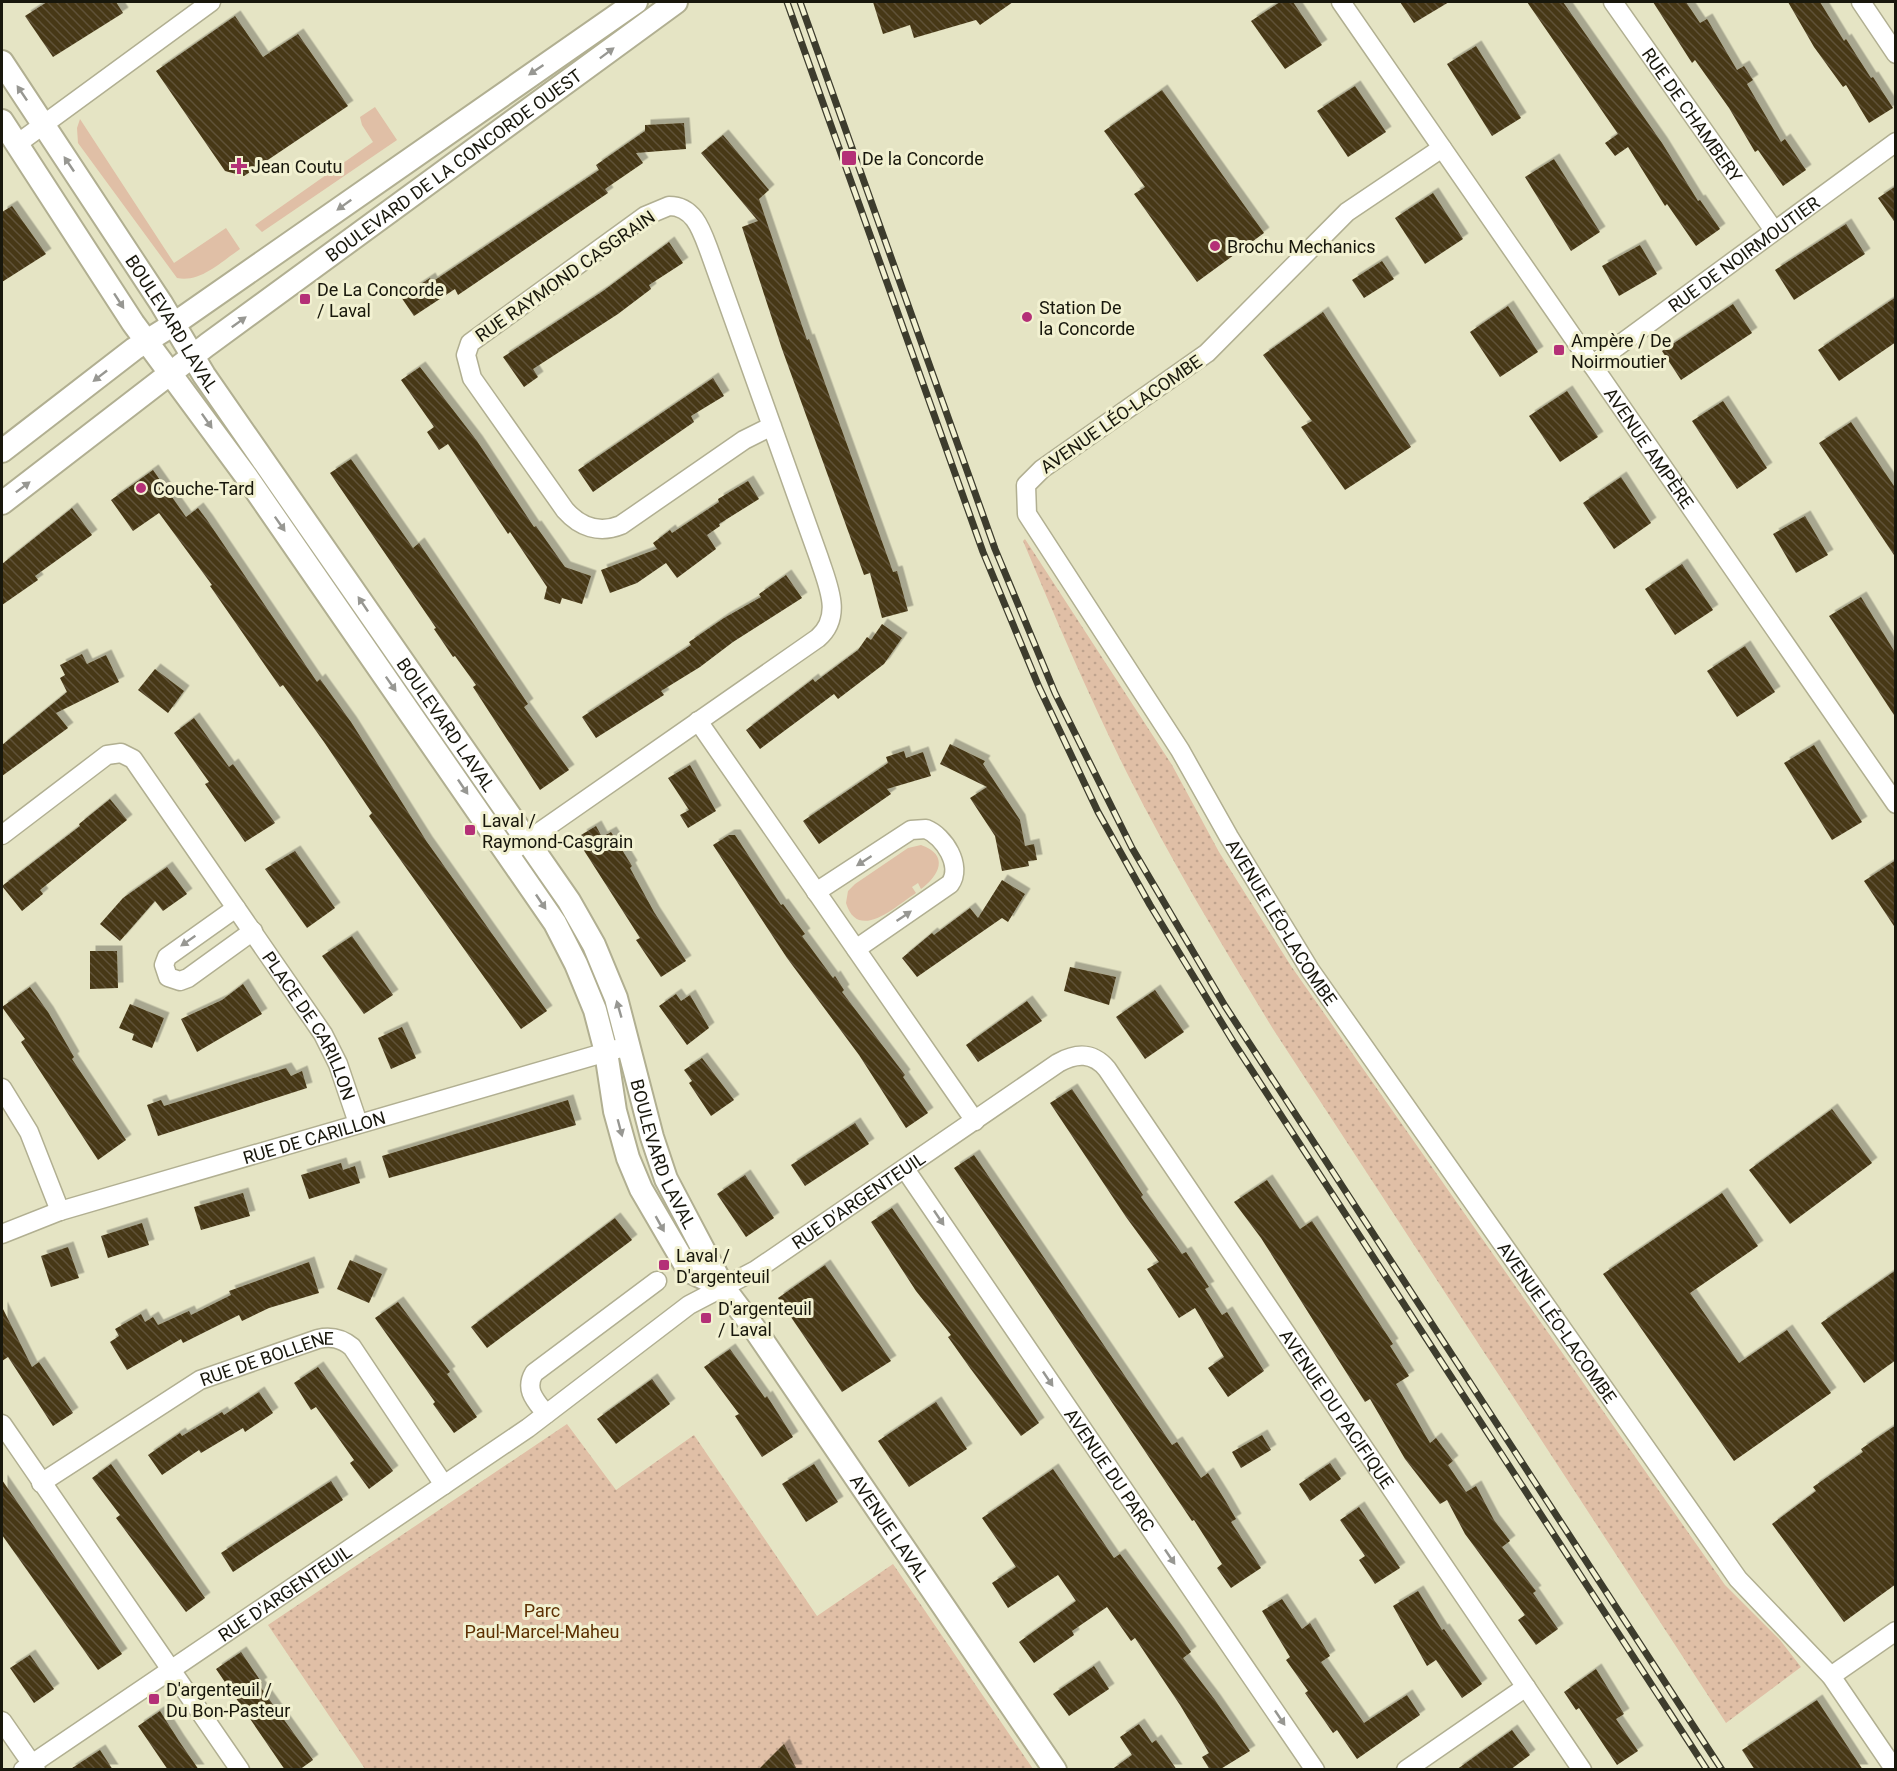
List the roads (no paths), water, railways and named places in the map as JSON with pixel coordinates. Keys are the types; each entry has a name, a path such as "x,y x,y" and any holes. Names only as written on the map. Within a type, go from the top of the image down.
{"street":[{"path":"17,144 212,2"},
{"name":"BOULEVARD DE LA CONCORDE OUEST","path":"2,451 146,340 174,324 636,2"},
{"name":"BOULEVARD DE LA CONCORDE OUEST","path":"2,503 172,374 192,356 676,2"},
{"name":"AVENUE AMPÈRE","path":"1341,2 1896,804"},
{"name":"RUE DE CHAMBERY","path":"1612,2 1773,229"},
{"path":"1861,2 1896,54"},
{"name":"BOULEVARD LAVAL","path":"2,62 174,324 192,356 564,893 594,945 616,998 664,1173 723,1287"},
{"name":"BOULEVARD LAVAL","path":"2,121 146,340 508,854 570,950 595,1010 606,1052 608,1081 622,1138 647,1202 689,1271 723,1287"},
{"name":"RUE DE NOIRMOUTIER","path":"1592,365 1773,229 1896,142"},
{"name":"AVENUE LÉO-LACOMBE","path":"1442,148 1347,212 1206,353 1042,469 1026,485 1026,510 1036,530 1176,743 1256,884 1310,970 1738,1579 1830,1676 1895,1770"},
{"name":"RUE RAYMOND CASGRAIN","path":"508,854 818,638 831,619 832,600 772,426 701,229 693,216 679,207 664,207 637,222 481,333 467,349 469,372 492,410 565,510 575,521 594,529 608,529 621,525 744,440 772,426"},
{"path":"698,721 975,1121"},
{"name":"PLACE DE CARILLON","path":"2,835 102,758 116,753 125,754 136,763 332,1049 358,1123"},
{"path":"816,892 911,830 926,829 938,836 955,863 953,880 856,949"},
{"name":"PLACE DE CARILLON","path":"236,908 167,957 164,965 168,977 180,981 188,978 253,932"},
{"name":"RUE DE CARILLON","path":"2,1233 60,1212 358,1123 629,1046"},
{"name":"RUE D'ARGENTEUIL","path":"30,1768 546,1414 689,1305 756,1270 1058,1063 1070,1057 1085,1055"},
{"name":"AVENUE DU PACIFIQUE","path":"1085,1055 1098,1060 1107,1069 1582,1770"},
{"path":"2,1088 29,1132 60,1212"},
{"name":"AVENUE DU PARC","path":"906,1169 1315,1770"},
{"path":"546,1414 529,1389 534,1373 657,1281"},
{"name":"AVENUE LAVAL","path":"723,1287 754,1328 1055,1770"},
{"name":"RUE DE BOLLENE","path":"41,1483 201,1380 318,1339 330,1337 342,1340 352,1347 444,1485"},
{"path":"2,1424 240,1770"},
{"path":"1830,1676 1896,1631"},
{"path":"1406,1770 1526,1687"},
{"path":"2,1720 30,1768"}],"railway":[{"path":"787,2 983,552 1039,687 1098,812 1150,905 1234,1043 1707,1770"},
{"path":"800,2 995,549 1055,693 1132,848 1225,1006 1722,1770"}],"place":[{"name":"De la Concorde","path":"849,158"},
{"name":"Jean Coutu","path":"239,166"},
{"name":"Brochu Mechanics","path":"1215,246"},
{"name":"De La Concorde / Laval","path":"305,299"},
{"name":"Station De la Concorde","path":"1027,317"},
{"name":"Ampère / De Noirmoutier","path":"1559,350"},
{"name":"Couche-Tard","path":"141,488"},
{"name":"Laval / Raymond-Casgrain","path":"470,830"},
{"name":"Laval / D'argenteuil","path":"664,1265"},
{"name":"D'argenteuil / Laval","path":"706,1318"},
{"name":"D'argenteuil / Du Bon-Pasteur","path":"154,1699"}],"park label":[{"name":"Parc Paul-Marcel-Maheu","path":"542,1620"}]}
